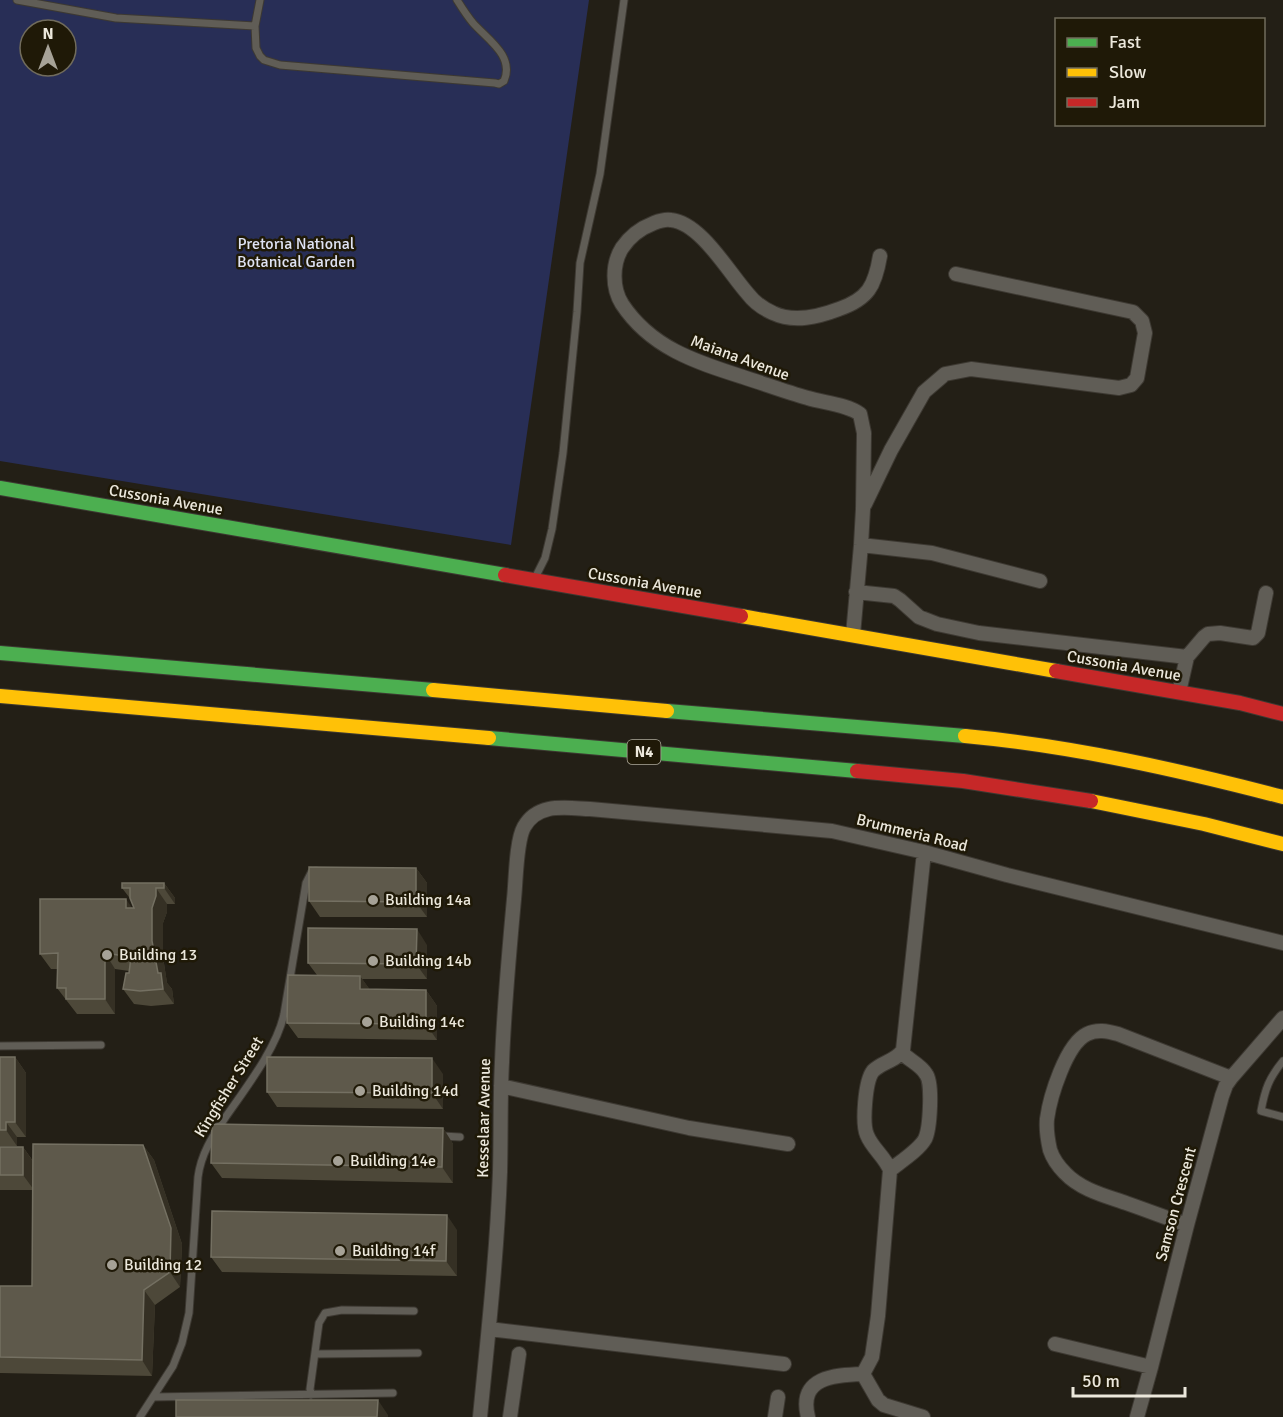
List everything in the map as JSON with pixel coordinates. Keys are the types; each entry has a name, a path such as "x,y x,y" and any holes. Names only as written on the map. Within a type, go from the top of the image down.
{"main road":[{"name":"Cussonia Avenue","path":"0,488 1179,692 1283,714"},
{"path":"0,653 994,739 1148,763 1283,796"},
{"name":"N4","path":"0,696 963,781 1070,797 1192,822 1283,844"}],"street":[{"name":"Maiana Avenue","path":"853,636 863,509 864,433 860,414 847,408 717,369 675,351 652,337 631,316 617,295 615,271 621,250 637,232 659,221 668,219 678,221 691,228 713,249 755,301 774,314 798,319 821,315 859,300 873,284 880,256"},
{"path":"863,509 891,450 924,393 945,374 971,369 1119,388 1131,385 1137,378 1145,333 1142,321 1133,312 956,274"},
{"path":"861,545 932,553 1041,581"},
{"path":"856,592 894,596 919,618 979,633 1187,657"},
{"path":"1179,692 1187,657 1204,636 1220,633 1253,638 1256,636 1266,593"},
{"name":"Brummeria Road","path":"528,821 538,813 551,808 600,810 822,830 924,852 1007,875 1283,943"},
{"name":"Kesselaar Avenue","path":"480,1417 499,1190 504,1018 519,844 528,821"},
{"path":"863,1374 872,1357 878,1316 890,1170 866,1135 866,1101 873,1072 902,1053 924,852"},
{"name":"Samson Crescent","path":"1138,1417 1222,1096 1231,1078 1283,1018"},
{"path":"1187,1225 1088,1189 1072,1180 1055,1161 1050,1149 1047,1120 1051,1100 1065,1060 1072,1048 1084,1035 1098,1031 1118,1034 1231,1078"},
{"path":"890,1170 919,1146 925,1138 930,1102 929,1078 902,1053"},
{"path":"501,1086 689,1128 788,1144"},
{"path":"489,1329 784,1364"},
{"path":"1055,1344 1151,1366"},
{"path":"510,1417 519,1354"},
{"path":"863,1374 878,1400 910,1416"},
{"path":"808,1417 807,1400 818,1382 831,1376 863,1374"},
{"path":"775,1417 778,1397"}],"lane":[{"path":"17,0 116,18 255,26"},
{"path":"260,0 255,26 256,48 264,60 280,65 499,84 504,81 506,70 504,59 471,22 457,0"},
{"path":"534,581 545,558 552,529 563,453 580,263 600,174 624,0"},
{"name":"Kingfisher Street","path":"140,1417 172,1366 185,1332 189,1312 199,1170 205,1150 264,1059 279,1031 284,1014 306,883 311,873 323,870"},
{"path":"0,1046 101,1046"},
{"path":"1283,1060 1265,1088 1261,1111 1283,1117"},
{"path":"216,1132 227,1132"},
{"path":"437,1136 460,1137"},
{"path":"311,1395 319,1323 325,1312 342,1310 414,1311"},
{"path":"315,1354 418,1353"},
{"path":"153,1397 393,1393"}],"green space":[{"name":"Pretoria National Botanical Garden","path":"0,0 589,0 511,545 0,461"}],"building":[{"path":"309,867 416,868 416,902 309,901"},
{"name":"Building 13","path":"122,883 164,883 164,888 156,888 152,908 152,941 163,989 140,991 123,989 126,973 129,973 131,957 105,953 105,999 66,999 66,988 57,988 58,953 40,954 40,899 126,899 126,908 134,908 130,898 130,888 122,888"},
{"path":"308,928 417,929 416,964 308,963"},
{"path":"288,975 360,976 360,989 426,990 426,1024 287,1023"},
{"path":"0,1057 15,1057 15,1122 6,1122 6,1130 0,1130"},
{"path":"267,1057 432,1058 432,1093 267,1092"},
{"path":"212,1124 443,1128 442,1167 211,1163"},
{"name":"Building 12","path":"33,1144 143,1145 171,1228 170,1272 144,1290 142,1360 0,1357 0,1286 32,1286"},
{"path":"0,1147 23,1147 23,1175 0,1175"},
{"name":"Building 14f","path":"212,1211 447,1215 446,1261 211,1257"},
{"path":"176,1400 378,1400 377,1417 176,1417"}],"traffic: fast":[{"path":"0,488 505,575"},
{"path":"0,653 433,690"},
{"path":"667,711 965,736"},
{"path":"489,738 857,771"}],"traffic: slow":[{"path":"741,616 1056,671"},
{"path":"433,690 667,711"},
{"path":"0,696 489,738"},
{"path":"965,736 1046,746 1126,760 1283,797"},
{"path":"1091,801 1204,824 1283,844"}],"traffic: jam":[{"path":"505,575 741,616"},
{"path":"1056,671 1240,703 1283,714"},
{"path":"857,771 963,781 1091,801"}],"place":[{"name":"Building 14a","path":"373,900"},
{"name":"Building 13","path":"107,955"},
{"name":"Building 14b","path":"373,961"},
{"name":"Building 14c","path":"367,1022"},
{"name":"Building 14d","path":"360,1091"},
{"name":"Building 14e","path":"338,1161"},
{"name":"Building 14f","path":"340,1251"},
{"name":"Building 12","path":"112,1265"}]}
